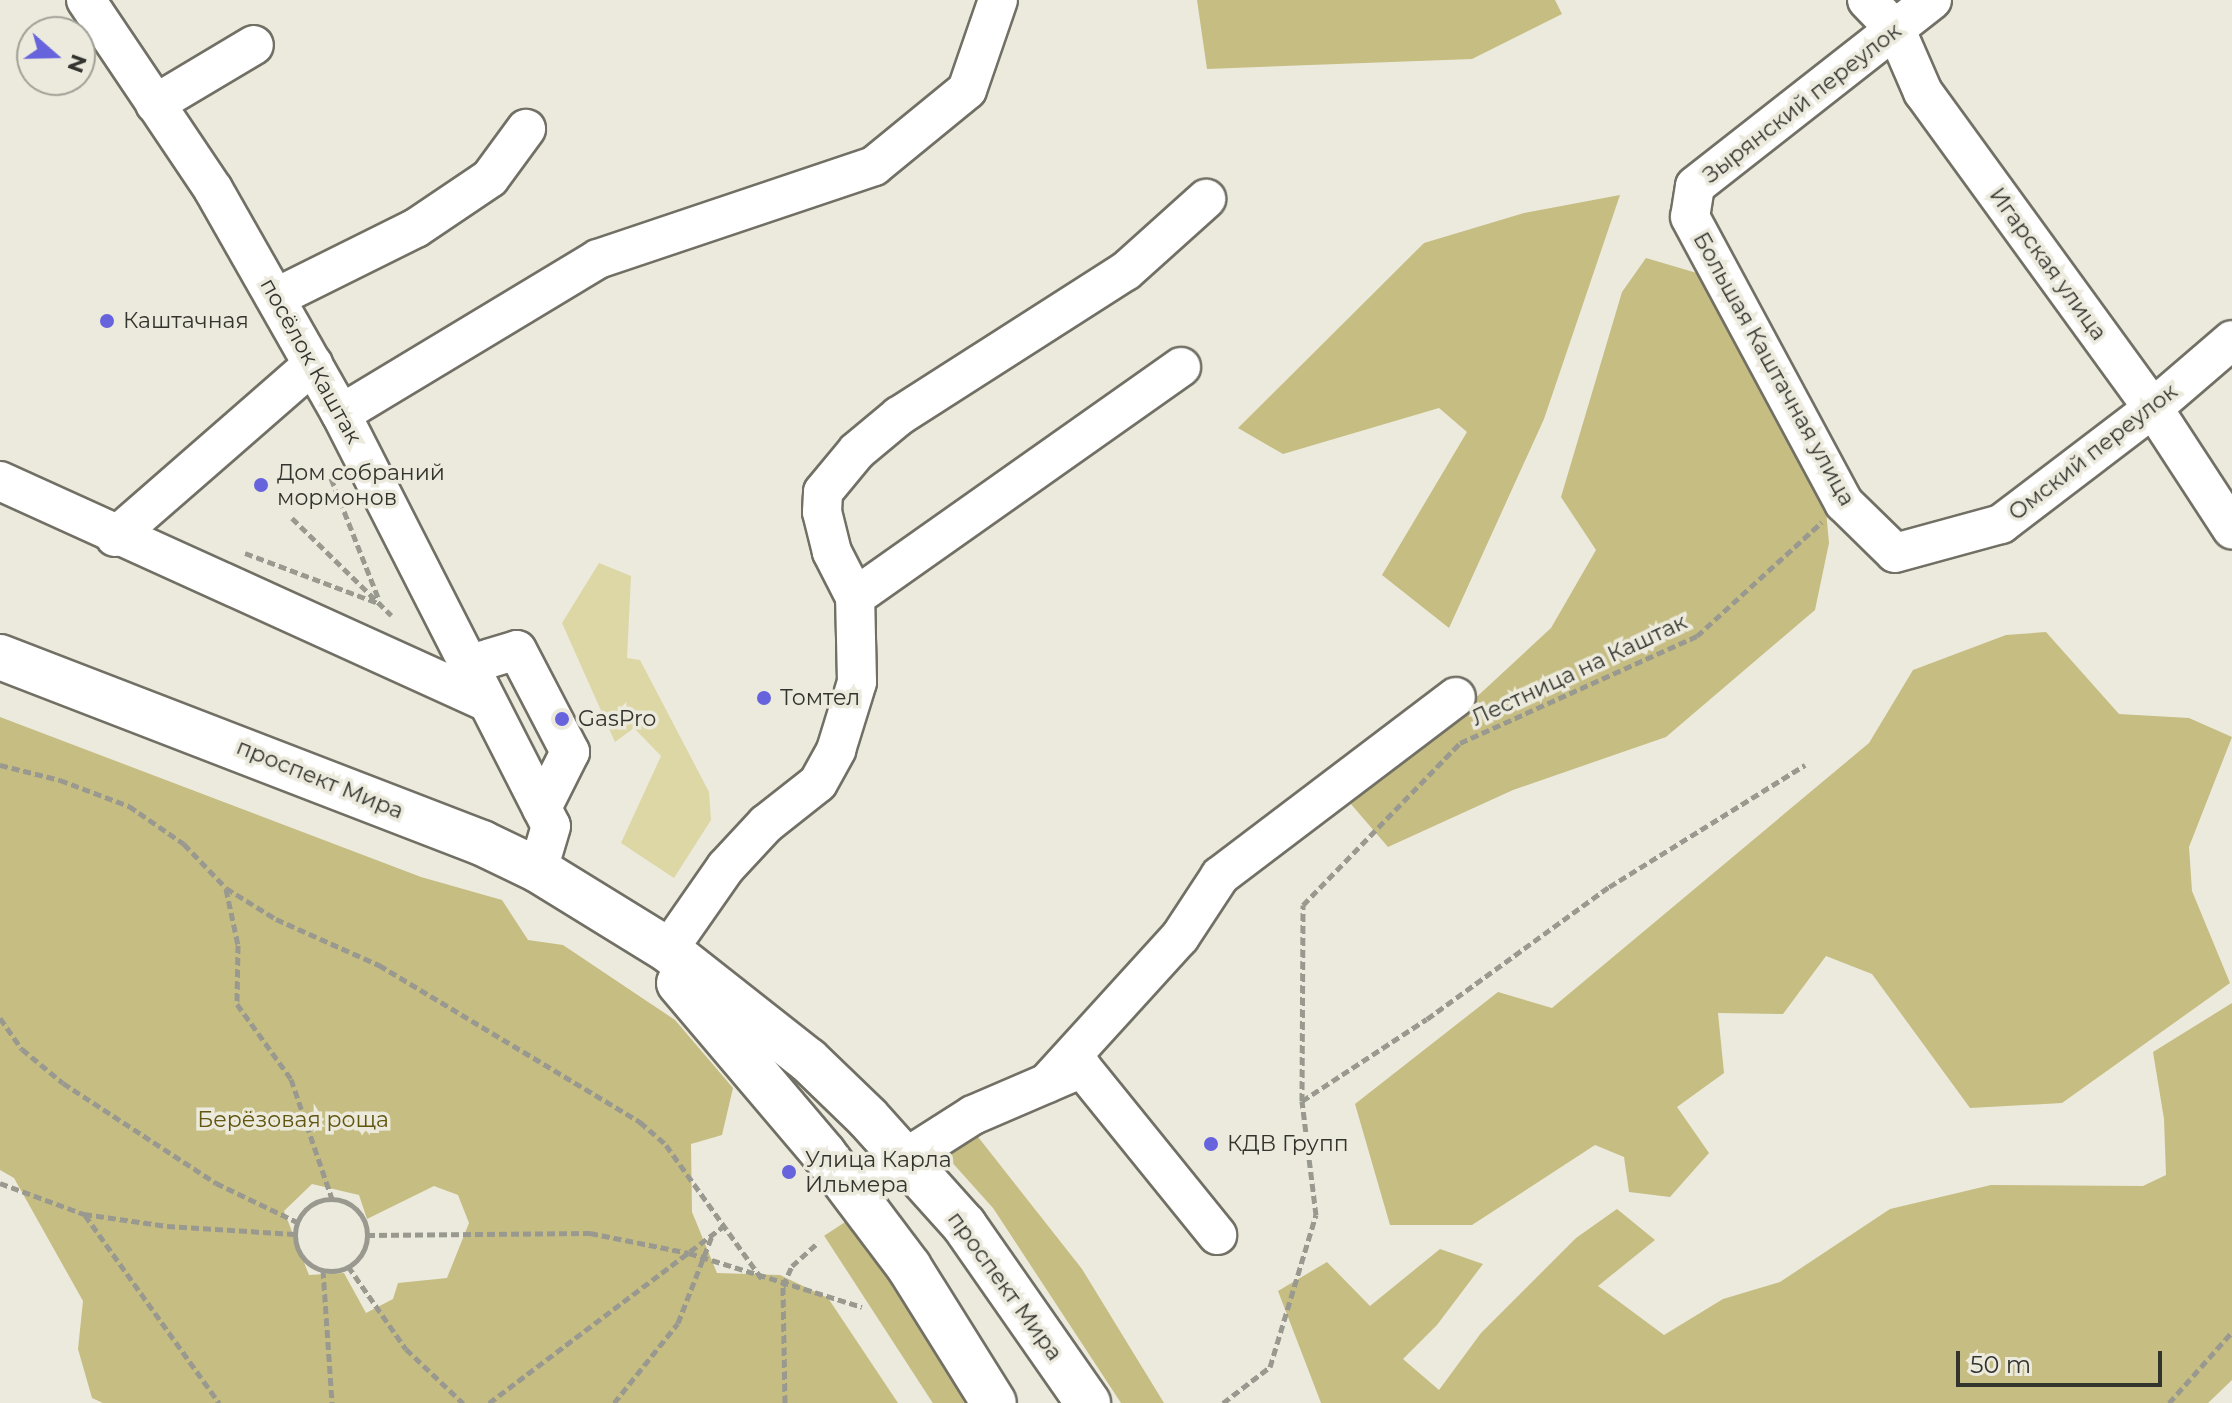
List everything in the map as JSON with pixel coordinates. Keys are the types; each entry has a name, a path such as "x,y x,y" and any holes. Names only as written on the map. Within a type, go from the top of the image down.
{"main road":[{"name":"проспект Мира","path":"0,657 438,825 538,870 668,950 808,1060 902,1156 964,1225 1088,1403"},
{"name":"проспект Мира","path":"628,924 852,1192 909,1267 994,1403"}],"street":[{"name":"посёлок Каштак","path":"86,0 277,297 341,414 551,826 538,870"},
{"path":"341,414 598,259 874,166 967,90 998,0"},
{"name":"Игарская улица","path":"1867,0 1896,30 1923,92 2153,408 2232,529"},
{"name":"Зырянский переулок","path":"1690,217 1695,186 1932,0"},
{"path":"155,104 254,45"},
{"path":"277,297 416,228 465,195 490,178 526,129"},
{"path":"668,950 726,867 766,824 818,783 836,750 857,682 855,597 832,552 822,512 823,492 857,451 899,416 1126,271 1206,199"},
{"name":"Большая Каштачная улица","path":"1690,217 1844,503 1895,553"},
{"name":"Омский переулок","path":"1895,553 2001,524 2153,408 2232,340"},
{"path":"115,537 313,364"},
{"path":"855,597 1181,367"},
{"path":"0,481 115,537 487,702"},
{"path":"468,665 517,650 570,752 542,808"},
{"path":"1047,1083 1180,937 1220,876 1456,697"},
{"path":"852,1192 902,1156 973,1115 1082,1068 1217,1235"}],"path":[{"path":"331,478 381,604"},
{"name":"Лестница на Каштак","path":"1223,1403 1270,1367 1316,1215 1302,1101 1303,905 1460,743 1697,636 1844,503"},
{"path":"292,518 391,615"},
{"path":"245,553 381,604"},
{"path":"0,765 60,780 129,806 184,844 226,888 276,919 379,965 640,1122 666,1145 762,1279"},
{"path":"1302,1101 1427,1019 1609,887 1805,765"},
{"path":"226,888 238,945 237,1004 291,1079 332,1199"},
{"path":"0,1018 22,1049 63,1083 216,1183 297,1222"},
{"path":"0,1183 84,1214 167,1226 295,1234"},
{"path":"332,1199 359,1212 367,1235 358,1259 348,1266 323,1270 302,1257 295,1234 297,1222 313,1203 332,1199"},
{"path":"84,1214 219,1403"},
{"path":"489,1403 725,1225"},
{"path":"367,1235 590,1233 689,1253 783,1286 862,1307"},
{"path":"614,1403 678,1323 712,1235"},
{"path":"785,1403 783,1286 792,1266 819,1242"},
{"path":"348,1266 406,1349 463,1403"},
{"path":"323,1270 332,1403"},
{"path":"2169,1403 2232,1332"}],"shaded area":[{"path":"599,563 631,576 627,658 640,660 709,792 711,820 674,878 621,843 661,756 634,728 615,742 562,623"}],"green space":[{"path":"1197,0 1555,0 1562,14 1472,59 1207,69"},
{"path":"1620,195 1544,419 1449,628 1382,575 1467,432 1439,408 1283,454 1238,428 1424,243 1524,213"},
{"path":"1646,258 1707,276 1824,489 1829,543 1815,610 1666,737 1513,790 1388,847 1350,803 1456,716 1551,628 1596,550 1561,497 1622,292"},
{"path":"2046,632 2119,714 2189,718 2232,737 2189,847 2192,891 2230,983 2062,1103 1970,1108 1872,974 1826,956 1783,1014 1718,1013 1724,1073 1677,1107 1709,1153 1670,1197 1629,1192 1624,1157 1595,1145 1472,1225 1390,1225 1355,1104 1498,992 1552,1008 1869,743 1913,670 2006,635"},
{"name":"Берёзовая роща","path":"0,717 421,877 502,900 528,940 563,945 675,1020 733,1088 722,1135 691,1144 692,1212 717,1273 780,1275 828,1298 898,1403 103,1403 92,1398 78,1349 83,1301 14,1178 0,1170","holes":["312,1184 359,1195 367,1219 434,1186 458,1195 469,1223 447,1278 398,1283 393,1299 366,1313 344,1273 309,1275 284,1211"]},
{"path":"2232,1003 2232,1380 2208,1403 1321,1403 1278,1291 1327,1262 1370,1306 1440,1249 1483,1264 1437,1325 1403,1359 1439,1390 1481,1333 1576,1238 1617,1209 1655,1240 1598,1286 1664,1335 1723,1299 1780,1282 1890,1209 1991,1185 2143,1186 2166,1175 2164,1119 2153,1052"},
{"path":"971,1128 1082,1269 1164,1403 1121,1403 993,1208 940,1149"},
{"path":"856,1215 977,1402 933,1403 824,1236"}],"place":[{"name":"Каштачная","path":"107,321"},
{"name":"Дом собраний мормонов","path":"261,485"},
{"name":"Томтел","path":"764,698"},
{"name":"GasPro","path":"562,719"},
{"name":"КДВ Групп","path":"1211,1144"},
{"name":"Улица Карла Ильмера","path":"789,1172"}]}
